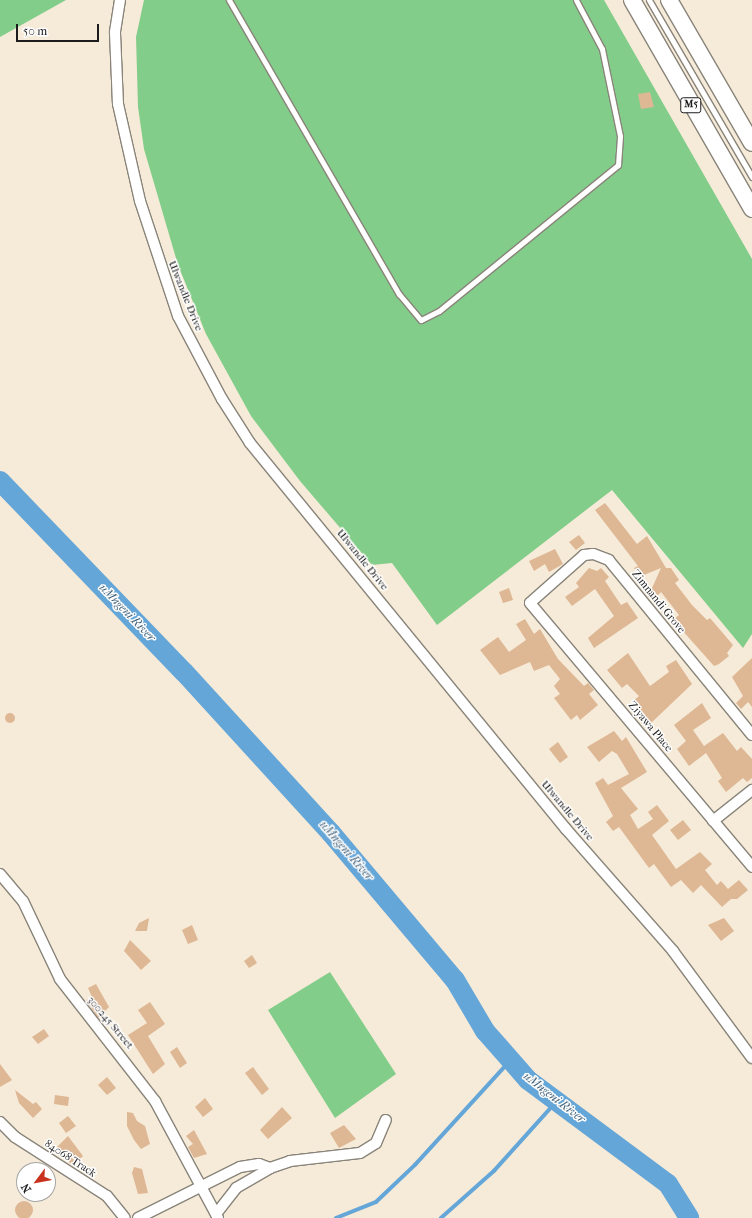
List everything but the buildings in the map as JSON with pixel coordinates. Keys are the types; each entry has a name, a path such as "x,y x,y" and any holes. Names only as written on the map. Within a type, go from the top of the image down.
{"main road":[{"name":"M5","path":"632,0 752,209"},
{"path":"669,0 752,143"}],"street":[{"name":"Ulwandle Drive","path":"120,0 115,33 118,104 140,202 178,316 222,399 250,443 566,829 672,952 752,1058"},
{"name":"Zimnandi Grove","path":"530,603 584,555 593,554 609,560 752,735"},
{"name":"Ziyawa Place","path":"530,603 752,867"},
{"path":"713,821 752,790"},
{"name":"300245 Street","path":"0,874 22,901 60,979 155,1101 200,1188 217,1216"},
{"path":"217,1216 236,1188 270,1168 290,1161 356,1155 376,1143 386,1120"},
{"name":"84068 Track","path":"0,1122 15,1137 107,1196 125,1218"},
{"path":"138,1218 240,1167 259,1164 270,1168"}],"lane":[{"path":"229,0 399,294 421,320 439,311 618,165 620,136 602,49 576,0"},
{"path":"649,0 752,177"}],"green space":[{"path":"0,0 66,0 0,37"},
{"path":"144,0 604,0 752,259 752,634 743,648 612,490 437,625 392,563 372,565 300,481 251,416 206,334 178,265 144,149 138,107 136,37"},
{"path":"330,972 396,1074 335,1118 268,1010"}],"waterway":[{"name":"uMngeni River","path":"0,481 184,672 331,833 455,980 485,1031 528,1080 668,1184 689,1218"},
{"path":"336,1218 376,1202 415,1165 511,1060"},
{"path":"441,1218 494,1171 557,1101"}]}
